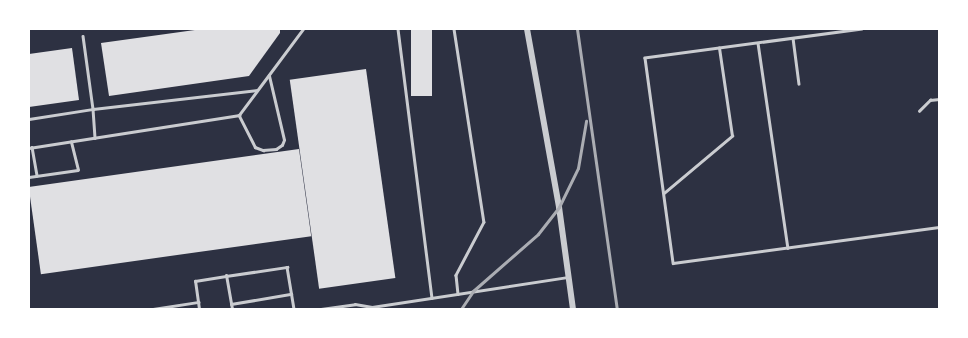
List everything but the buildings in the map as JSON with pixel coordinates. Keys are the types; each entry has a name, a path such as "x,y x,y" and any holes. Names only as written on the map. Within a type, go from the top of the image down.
{"street":[{"path":"527,29 570,277 574,309"}],"lane":[{"path":"37,176 31,148 239,115 303,29"},
{"path":"398,29 432,298"},
{"path":"454,29 484,222 456,275 458,294"},
{"path":"862,29 645,58 673,263 939,227"},
{"path":"83,36 93,109 95,138"},
{"path":"793,38 799,84"},
{"path":"758,43 788,248"},
{"path":"663,193 732,136 719,48"},
{"path":"239,115 255,147 263,150 276,148 282,144 284,140 268,75"},
{"path":"29,119 93,109 258,90"},
{"path":"919,112 930,100 939,99"},
{"path":"29,177 78,170 71,142"},
{"path":"199,309 195,281 287,267 294,309"},
{"path":"226,276 232,309"},
{"path":"321,309 355,304 372,307 570,277"},
{"path":"231,304 291,294"},
{"path":"153,309 198,302"}],"railway":[{"path":"577,29 617,309"},
{"path":"461,309 473,291 538,234 559,207 578,168 586,121"}]}
